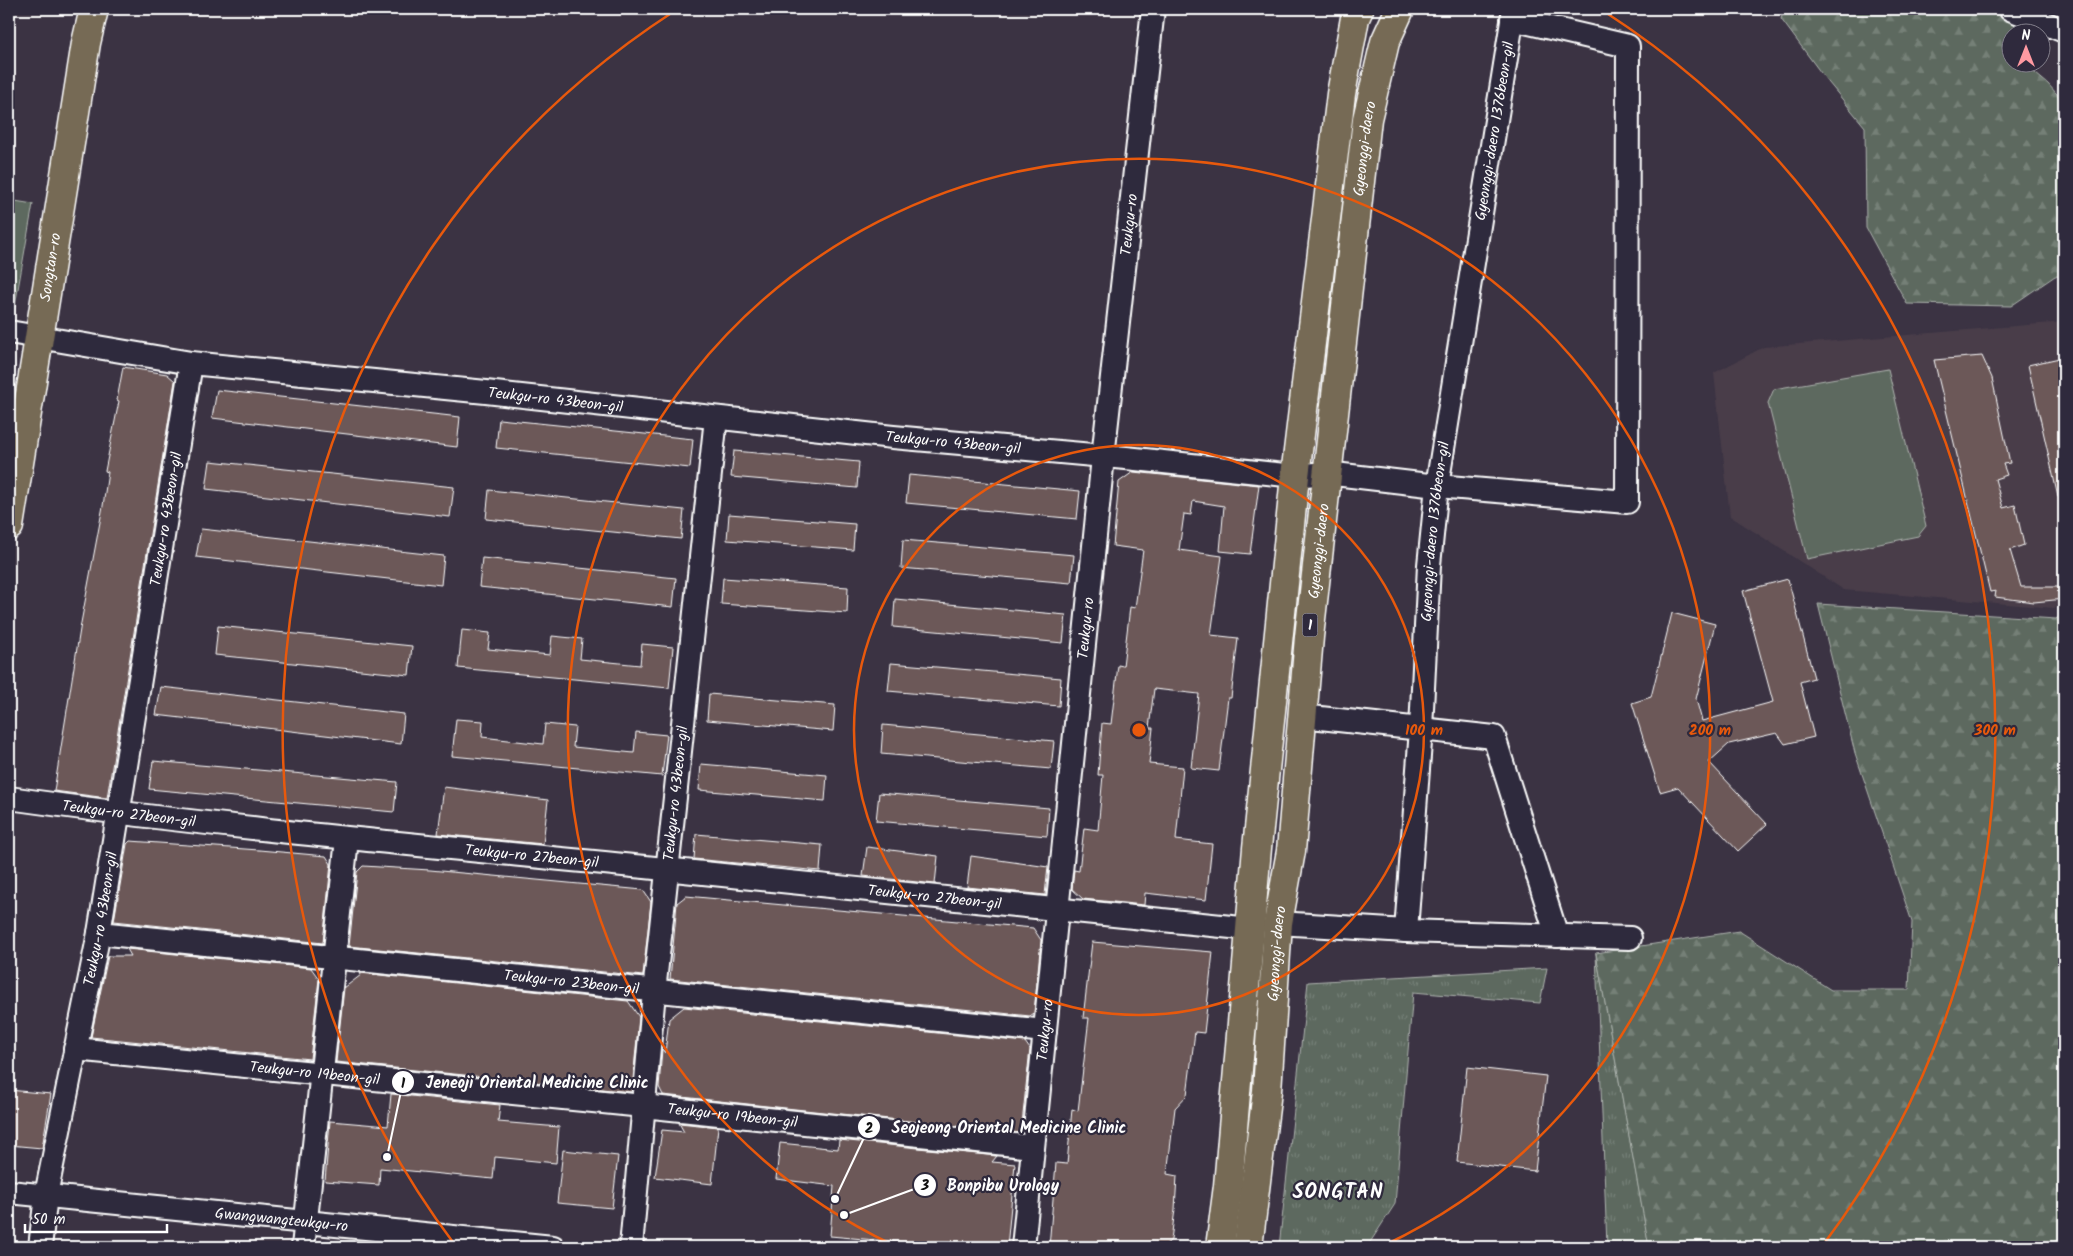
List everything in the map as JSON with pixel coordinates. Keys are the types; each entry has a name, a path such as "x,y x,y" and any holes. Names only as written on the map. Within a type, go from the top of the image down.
{"main road":[{"name":"Songtan-ro","path":"9,526 86,43 94,9"},
{"path":"1341,9 1342,53 1347,63"},
{"name":"Gyeonggi-daero","path":"1220,1247 1228,1186 1257,848 1295,476 1340,104 1355,18 1359,9"},
{"name":"Gyeonggi-daero","path":"1248,1247 1267,1091 1278,923 1291,851 1326,473 1368,119 1385,42 1400,9"}],"street":[{"path":"82,9 86,43"},
{"name":"Teukgu-ro","path":"1023,1247 1103,457 1153,9"},
{"path":"2010,9 2064,30"},
{"name":"Teukgu-ro 43beon-gil","path":"40,1247 46,1195 99,933 191,363 1295,476 1326,473 1437,486 1627,502 1628,46 1513,14"},
{"name":"Gyeonggi-daero 1376beon-gil","path":"1406,931 1421,729 1429,564 1437,486 1513,14"},
{"path":"9,332 191,363"},
{"name":"Teukgu-ro 43beon-gil","path":"631,1247 654,992 669,869 716,418"},
{"path":"1302,716 1494,737 1557,936"},
{"name":"Teukgu-ro 27beon-gil","path":"9,798 118,813 347,839 669,869 1056,911 1251,928"},
{"path":"304,1247 347,839"},
{"path":"1278,923 1406,931 1630,938"},
{"name":"Teukgu-ro 23beon-gil","path":"99,933 654,992 1045,1030"},
{"name":"Teukgu-ro 19beon-gil","path":"75,1049 1033,1147"},
{"name":"Gwangwangteukgu-ro","path":"9,1192 553,1247"}],"shaded area":[{"path":"2064,322 2064,600 2054,608 1844,590 1730,516 1714,373 1764,347"}],"green space":[{"path":"1784,9 2035,9 2031,22 2000,22 2000,72 2034,72 2048,84 2064,102 2064,277 2055,276 2011,306 1907,304 1866,228 1865,127 1824,77 1781,19"},
{"path":"9,200 33,204 12,323 9,322"},
{"path":"1888,369 1926,526 1918,536 1807,559 1768,403 1774,389"},
{"path":"1818,604 2056,619 2064,613 2064,1247 1649,1247 1596,953 1739,931 1831,990 1909,990 1912,922 1855,753"},
{"path":"1596,953 1648,1240 1649,1247 1607,1247"},
{"path":"1547,968 1540,1003 1413,992 1395,1204 1367,1247 1279,1247 1308,982"}],"building":[{"path":"1982,356 1992,378 2010,463 2003,464 2007,475 1995,479 2003,508 2015,505 2024,545 2010,550 2021,587 2064,587 2064,599 2034,602 1995,597 1996,591 1990,592 1934,360"},
{"path":"2064,357 2064,496 2058,497 2028,365"},
{"path":"123,367 167,374 175,381 107,798 54,791 81,623 103,506 108,472 105,471 119,401 117,400"},
{"path":"217,390 460,417 457,447 212,418"},
{"path":"499,419 693,439 690,468 496,448"},
{"path":"734,451 859,462 857,488 731,477"},
{"path":"210,461 454,487 450,517 206,489"},
{"path":"1133,472 1259,485 1250,554 1220,551 1224,506 1193,501 1191,515 1184,514 1179,550 1222,556 1211,635 1238,638 1231,698 1228,698 1219,771 1191,768 1199,694 1154,689 1149,728 1153,728 1149,764 1183,767 1176,840 1212,844 1206,900 1145,893 1144,905 1083,899 1072,889 1074,870 1079,871 1084,828 1098,830 1103,775 1098,775 1102,723 1111,724 1118,665 1123,666 1130,607 1135,608 1143,550 1113,546 1119,482"},
{"path":"909,475 1080,491 1077,519 906,503"},
{"path":"489,490 684,510 681,539 486,519"},
{"path":"729,514 855,524 853,550 727,540"},
{"path":"201,529 444,556 441,585 196,557"},
{"path":"903,540 1074,555 1071,583 901,568"},
{"path":"482,558 676,578 673,607 479,587"},
{"path":"723,578 848,587 847,613 721,604"},
{"path":"1788,579 1814,678 1800,682 1814,737 1785,744 1777,733 1729,744 1709,762 1767,824 1738,851 1678,787 1660,792 1632,703 1651,697 1672,613 1715,624 1696,699 1702,721 1773,702 1743,591"},
{"path":"895,599 1066,615 1063,643 893,627"},
{"path":"218,626 412,646 409,675 215,655"},
{"path":"462,630 490,633 488,649 550,655 552,636 582,639 580,659 640,665 642,644 673,647 669,688 458,668"},
{"path":"891,663 1061,678 1059,706 888,691"},
{"path":"161,687 404,714 401,744 156,715"},
{"path":"709,694 835,705 833,731 707,720"},
{"path":"456,719 483,721 482,737 543,744 545,724 575,727 573,747 634,753 636,732 667,735 662,776 452,756"},
{"path":"883,725 1054,741 1051,769 881,754"},
{"path":"153,761 397,782 394,812 149,789"},
{"path":"701,764 827,775 825,801 699,790"},
{"path":"444,787 548,800 543,844 438,834"},
{"path":"879,793 1049,808 1047,836 876,821"},
{"path":"696,834 822,845 820,871 694,859"},
{"path":"130,841 326,856 331,864 323,943 114,921 127,844"},
{"path":"867,847 938,856 935,884 863,876"},
{"path":"971,856 1048,867 1045,895 967,887"},
{"path":"363,866 430,870 643,890 651,902 643,976 349,946 357,872"},
{"path":"686,896 1033,928 1041,940 1034,1013 1030,1016 670,979 677,903"},
{"path":"1092,942 1213,952 1204,1033 1195,1032 1187,1095 1175,1108 1167,1174 1177,1176 1175,1209 1171,1240 1163,1247 1049,1247 1056,1163 1067,1164 1072,1109 1078,1111 1089,1018 1083,1018"},
{"path":"127,949 311,968 319,979 310,1059 91,1037 108,956 131,956"},
{"path":"360,973 628,1001 639,1017 632,1090 631,1092 336,1062 344,988 361,975"},
{"path":"684,1007 1025,1042 1030,1049 1021,1133 663,1095 659,1087 662,1049 665,1053 669,1019"},
{"path":"1467,1067 1546,1076 1535,1171 1457,1162"},
{"path":"9,1090 51,1094 42,1148 9,1145"},
{"path":"391,1094 500,1105 498,1122 559,1127 556,1163 495,1157 493,1179 380,1168 379,1185 325,1181 330,1121 388,1126"},
{"path":"679,1123 718,1127 712,1184 655,1177 662,1130 684,1132"},
{"path":"839,1140 997,1156 992,1162 1015,1164 1007,1247 954,1247 830,1236 834,1186 776,1179 780,1143 838,1149"},
{"path":"563,1150 618,1156 612,1208 557,1203"}],"place":[{"name":"Jeneoji Oriental Medicine Clinic","path":"387,1157"},
{"name":"Seojeong Oriental Medicine Clinic","path":"835,1199"},
{"name":"Bonpibu Urology","path":"844,1215"}],"district":[{"name":"SONGTAN","path":"1338,1191"}]}
